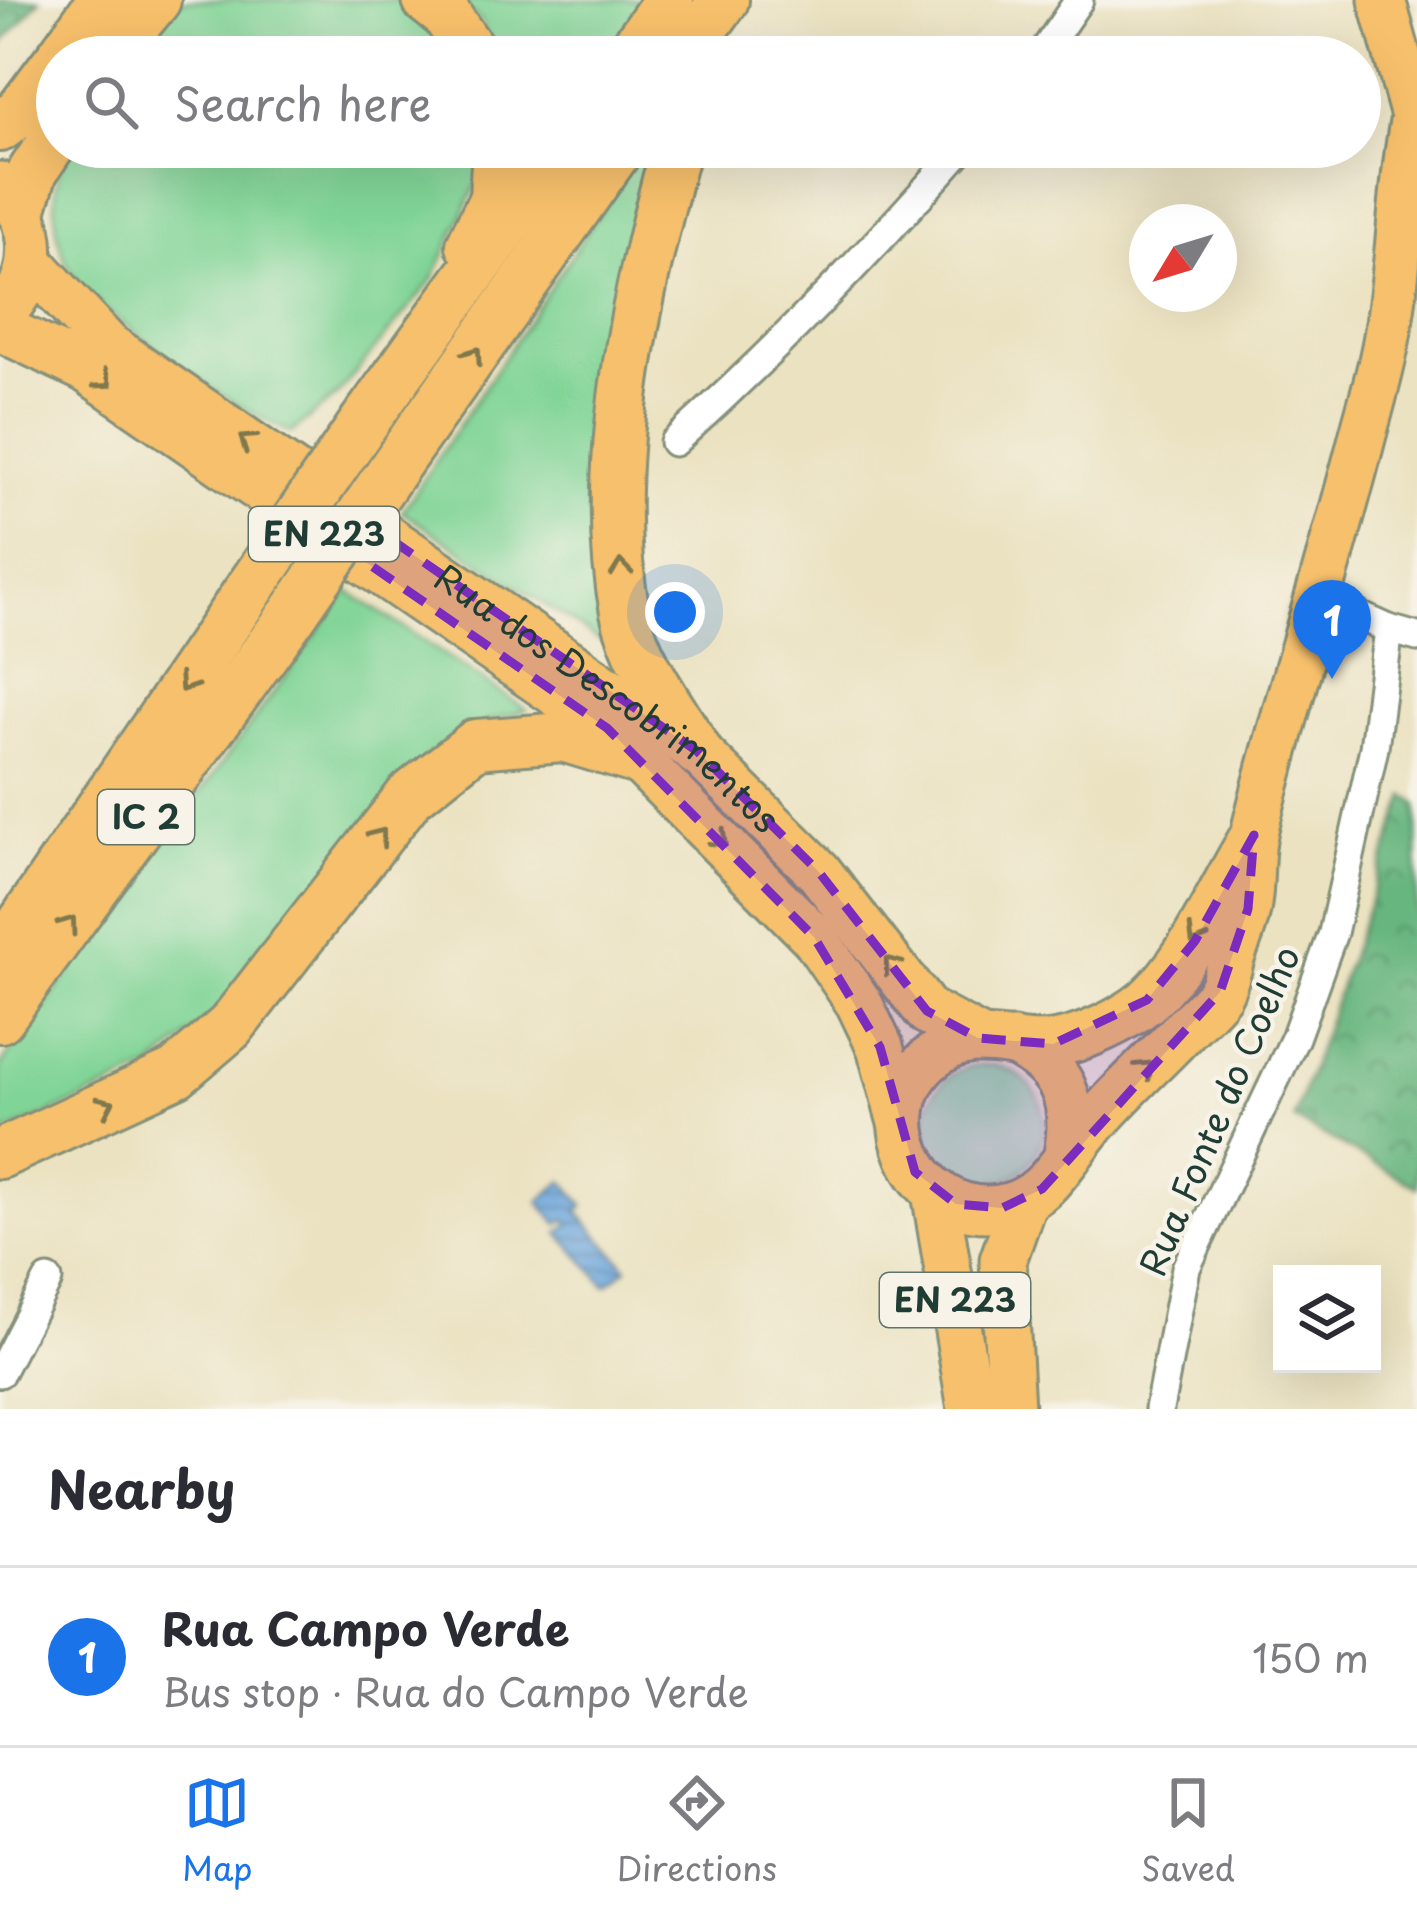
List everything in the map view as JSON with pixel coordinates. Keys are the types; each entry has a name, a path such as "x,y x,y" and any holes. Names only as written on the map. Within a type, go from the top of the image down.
{"highway":[{"path":"76,36 102,0"},
{"path":"126,36 156,0"},
{"path":"428,0 460,36"},
{"path":"643,36 669,0"},
{"path":"698,36 725,0"},
{"path":"713,36 725,0"},
{"path":"0,127 20,113 36,91"},
{"path":"11,198 36,167"},
{"path":"430,330 494,198 496,168"},
{"name":"IC 2","path":"0,956 365,421 548,168"},
{"name":"IC 2","path":"0,1018 291,617 605,168"},
{"path":"671,168 637,296 618,474 618,538 626,615 650,673 697,751"},
{"path":"0,1154 176,1072 230,1027 410,796 476,744 562,737 635,759"}],"main road":[{"path":"1066,1154 1220,992 1248,909 1254,835 1387,337 1415,109 1382,0"},
{"path":"0,314 22,286 30,262 29,236 11,198"},
{"name":"Rua dos Descobrimentos","path":"30,262 108,346 697,751 818,871 927,1010 996,1040"},
{"name":"Rua dos Descobrimentos","path":"0,328 86,369 607,728 814,937 859,1003 880,1047 900,1119"},
{"path":"900,1119 906,1091 918,1071 955,1043 1053,1044 1114,1023 1148,1000 1195,941 1254,835"},
{"name":"EN 223","path":"996,1040 1038,1055 1063,1087 1072,1127 1057,1173 1024,1201 1004,1260 1011,1409"},
{"name":"EN 223","path":"900,1119 903,1147 915,1172 935,1192 970,1409"},
{"path":"935,1192 956,1204 979,1209 1024,1201"}],"street":[{"path":"1054,36 1078,0"},
{"path":"674,442 732,390 945,168"},
{"path":"1320,598 1417,638"},
{"name":"Rua Fonte do Coelho","path":"1159,1409 1186,1268 1295,1038 1333,933 1374,748 1389,629"},
{"path":"0,1373 48,1280"}],"highlighted area":[{"path":"360,518 697,751 818,871 927,1011 978,1038 1053,1044 1147,1000 1195,941 1254,835 1248,909 1220,992 1042,1189 1002,1208 956,1204 915,1172 880,1047 814,937 607,728 341,545"}],"green space":[{"path":"0,0 40,0 0,46"},
{"path":"175,0 410,0 442,36 143,36"},
{"path":"460,0 644,0 619,36 487,36 482,23"},
{"path":"60,168 481,168 481,175 433,279 337,395 291,433 204,383 79,286 57,231"},
{"path":"629,168 647,168 621,270 600,395 596,521 610,647 402,512"},
{"path":"348,591 527,710 486,722 224,1005 151,1069 0,1135 0,1066"},
{"path":"1406,796 1417,804 1417,1187 1294,1119"},
{"path":"985,1065 1008,1070 1027,1082 1039,1101 1044,1124 1039,1147 1027,1166 1008,1178 985,1183 962,1178 943,1166 931,1147 926,1124 931,1101 943,1082 962,1070"}],"water":[{"path":"563,1181 584,1205 578,1212 627,1268 606,1286 559,1233 569,1224 566,1219 558,1224 539,1202"}],"place":[{"name":"Rua Campo Verde","path":"1332,679"}]}
